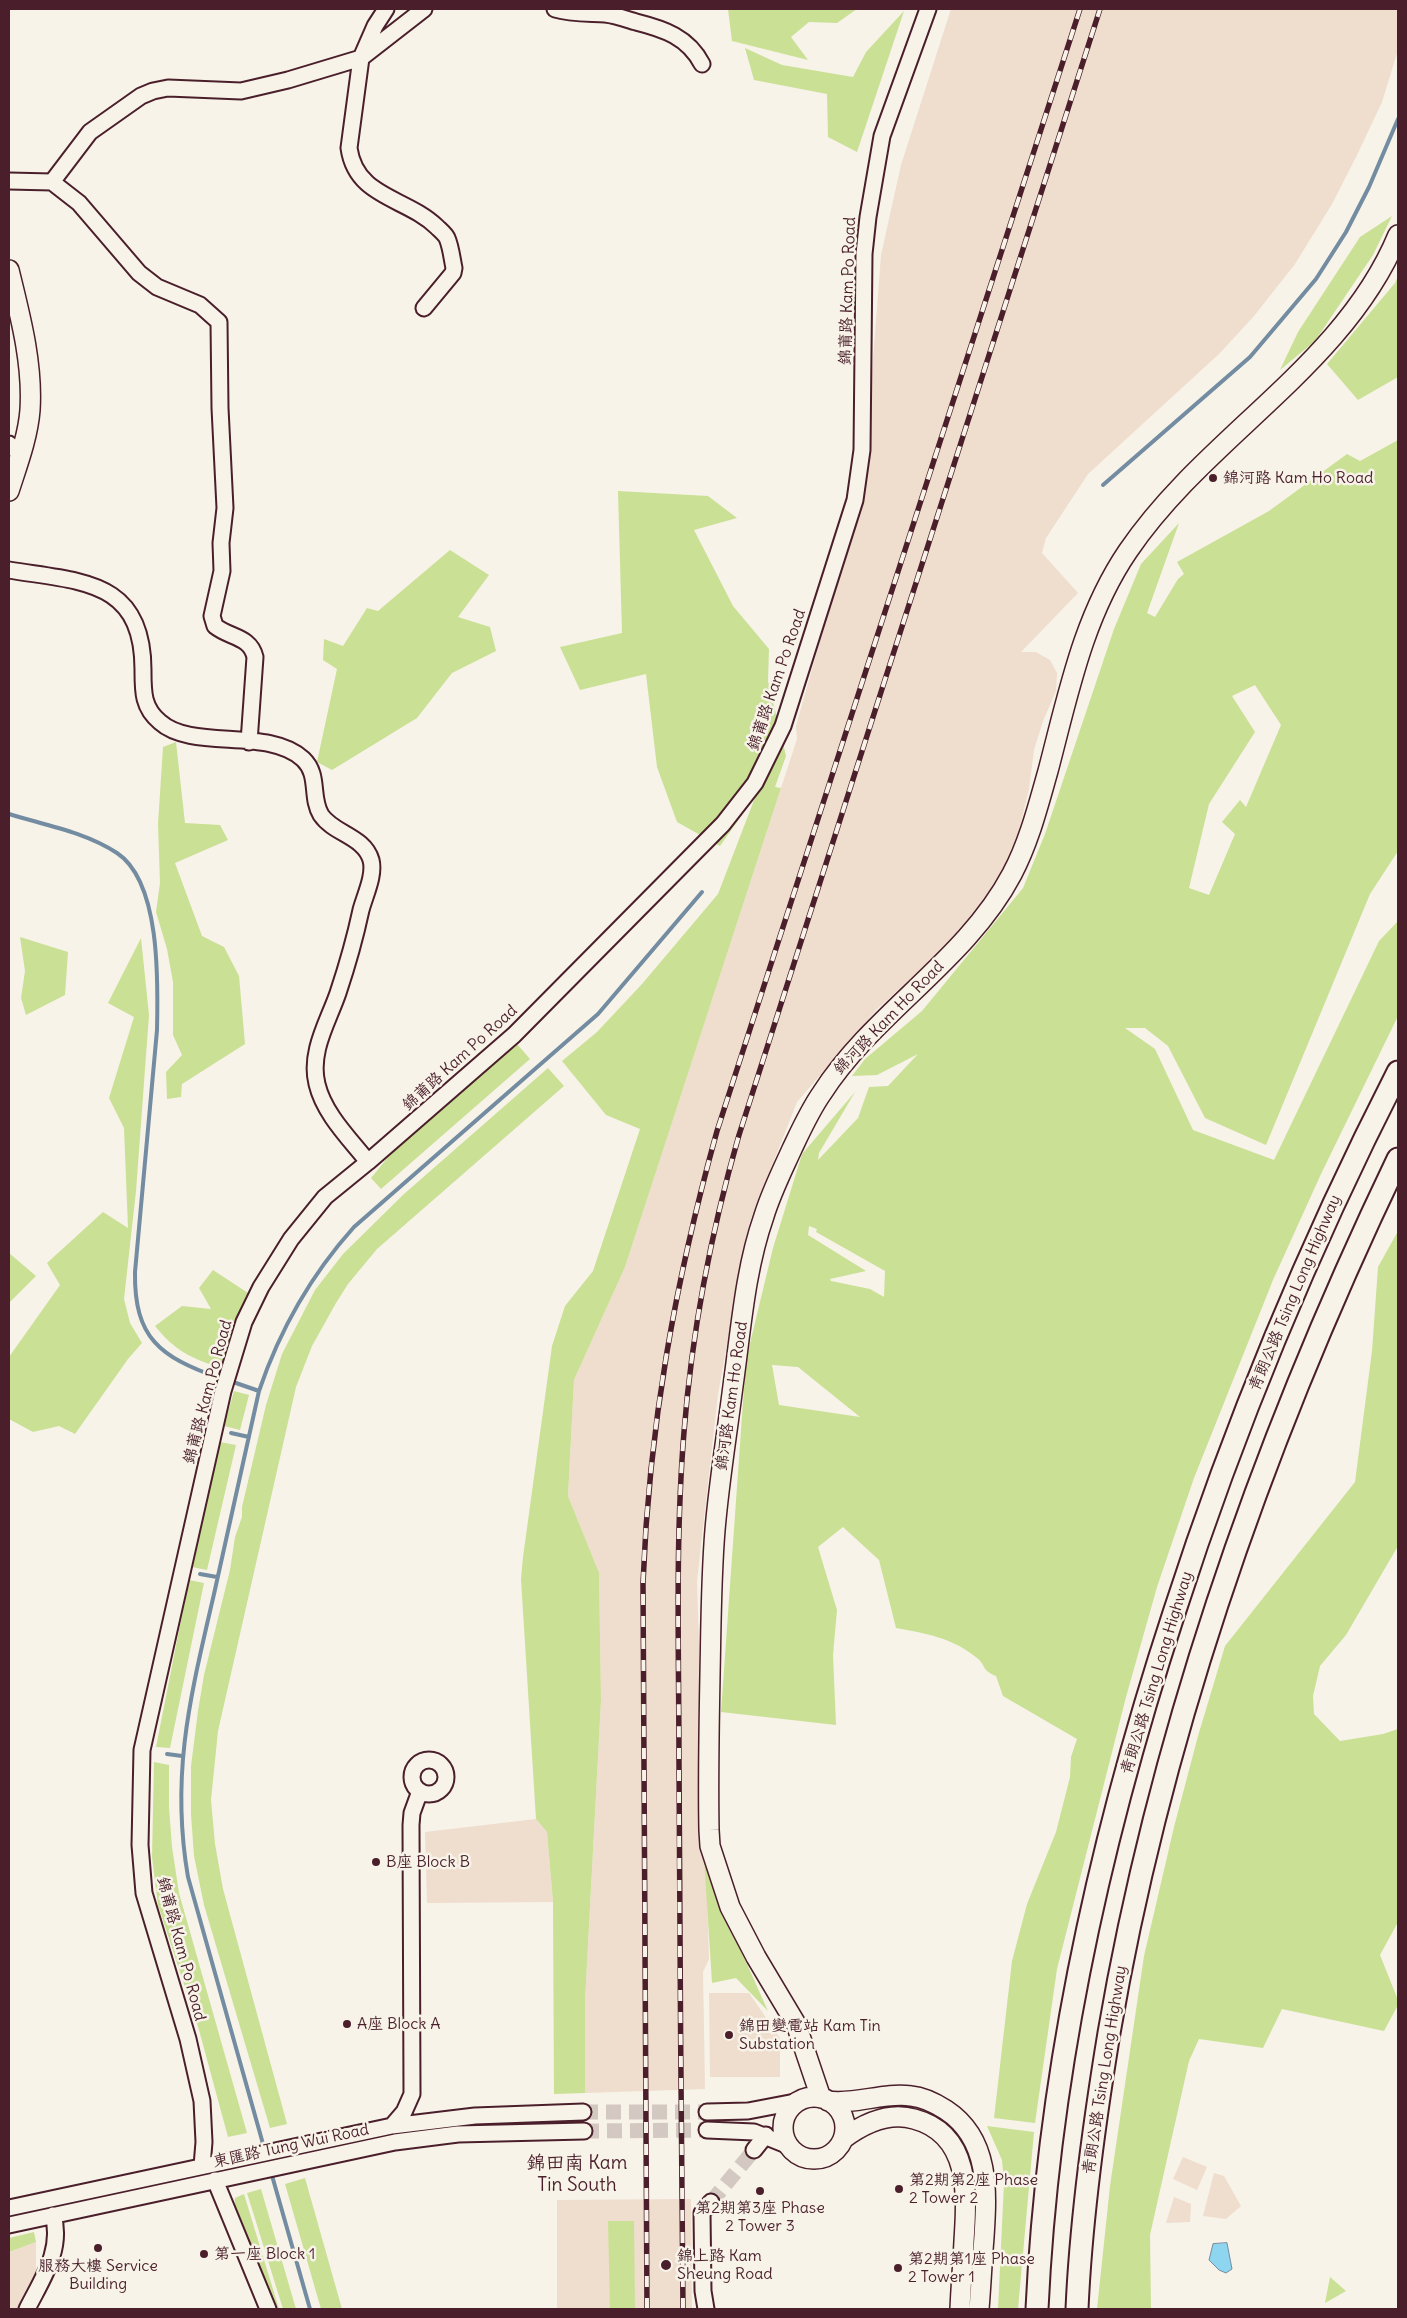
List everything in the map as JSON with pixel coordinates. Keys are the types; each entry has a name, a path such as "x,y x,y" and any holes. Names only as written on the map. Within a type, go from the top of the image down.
{"highway":[{"name":"青朗公路 Tsing Long Highway","path":"1037,2309 1053,2140 1063,2067 1081,1964 1119,1799 1146,1700 1195,1549 1268,1354 1344,1181 1398,1072"},
{"name":"青朗公路 Tsing Long Highway","path":"1077,2309 1087,2187 1102,2074 1130,1922 1194,1678 1259,1486 1304,1369 1346,1271 1398,1159"}],"main road":[{"name":"錦河路 Kam Ho Road","path":"824,2100 806,2057 802,2040 788,2009 756,1957 730,1907 710,1846 712,1588 715,1530 746,1293 753,1256 764,1216 805,1123 831,1080 873,1030 970,934 994,904 1013,872 1035,817 1082,642 1097,604 1125,555 1151,519 1178,488 1329,341 1379,273 1398,235"},
{"path":"9,270 27,358 30,410 14,449 9,491"},
{"name":"錦河路 Kam Ho Road","path":"796,2101 806,2057"},
{"path":"960,2309 966,2185 960,2162 947,2140 919,2120 902,2117 872,2122 843,2139 835,2150 821,2158 805,2157 789,2146 784,2132 788,2110 796,2101 808,2098 843,2102 886,2095 912,2096 937,2105 966,2128 980,2154 986,2184 980,2309"},
{"path":"824,2100 842,2114 845,2124 843,2139"}],"street":[{"path":"386,9 375,26 361,58 349,148 351,163 362,180 385,197 419,212 447,236 454,274 424,308"},
{"path":"52,182 90,132 117,111 152,91 168,88 241,91 258,89 361,58 424,9"},
{"path":"555,9 568,12 608,14 654,26 673,34 688,44 702,64"},
{"name":"錦莆路 Kam Po Road","path":"207,2165 202,2101 188,2038 144,1893 140,1844 142,1750 222,1397 244,1322 261,1287 306,1218 325,1197 514,1035 723,824 755,783 773,750 783,726 854,500 862,450 864,254 868,217 882,136 928,9"},
{"path":"9,180 52,182 79,202 139,273 157,287 200,305 218,322 225,508 221,543 222,571 212,616 215,626 245,641 253,650 255,657 249,742"},
{"path":"9,570 78,582 99,588 112,595 124,605 141,636 143,648 143,697 152,714 160,723 178,733 281,746 303,759 313,775 315,799 323,817 363,846 372,861 372,870 351,952 319,1042 315,1074 317,1085 331,1114 368,1162"},
{"path":"392,2126 404,2112 412,2094 411,1825 414,1808 420,1792"},
{"path":"412,2094 423,2112 432,2118 438,2119"},
{"path":"707,2112 748,2111 796,2101"},
{"name":"東匯路 Tung Wui Road","path":"9,2208 392,2126 438,2119 583,2112"},
{"path":"707,2130 742,2131 766,2135 789,2146"},
{"name":"東匯路 Tung Wui Road","path":"9,2225 370,2146 443,2135 584,2131"},
{"path":"754,2150 766,2135"},
{"path":"215,2180 268,2309"},
{"path":"706,2309 703,2291 702,2213 711,2202"},
{"path":"28,2309 56,2249 53,2215"}],"shaded area":[{"path":"951,9 1398,9 1398,50 1382,102 1358,153 1332,204 1295,264 1254,316 1220,353 1088,474 1046,538 1042,553 1078,593 1021,652 1036,652 1050,660 1057,673 1056,691 1043,721 1034,750 1029,789 1019,830 1005,865 985,900 959,935 877,1009 797,1102 749,1224 718,1394 697,1581 709,1959 703,1972 705,2089 585,2093 585,2001 601,1700 599,1574 568,1496 574,1380 625,1267 797,739 796,726 827,616 862,504 881,255 901,165"},
{"path":"536,1819 547,1832 553,1902 427,1903 425,1832"},
{"name":"錦田變電站 Kam Tin Substation","path":"709,1993 749,1993 780,2038 780,2077 710,2077"},
{"path":"1183,2157 1207,2167 1197,2190 1173,2179"},
{"path":"1214,2173 1224,2176 1241,2206 1226,2219 1203,2216"},
{"path":"1174,2197 1191,2204 1190,2222 1166,2223"},
{"path":"691,2199 692,2309 557,2309 557,2200"},
{"path":"36,2242 36,2270 22,2309 9,2309 9,2252"}],"green space":[{"path":"728,9 857,9 837,23 809,22 791,37 808,60 732,41"},
{"path":"904,11 857,152 828,137 827,94 754,80 745,48 782,65 853,77 866,52"},
{"path":"1392,216 1373,255 1315,341 1280,370 1298,332 1360,237"},
{"path":"1398,276 1398,377 1358,400 1327,364 1395,283"},
{"path":"1398,440 1398,851 1370,894 1266,1145 1205,1118 1168,1046 1145,1028 1125,1028 1155,1049 1193,1130 1274,1160 1379,941 1398,921 1398,1016 1321,1174 1273,1280 1194,1478 1157,1587 1126,1697 1057,1969 1035,2123 994,2118 1012,1961 1027,1904 1056,1832 1070,1777 1071,1757 1077,1739 1003,1696 996,1676 988,1672 980,1661 968,1651 938,1637 896,1628 879,1560 843,1527 818,1547 837,1610 833,1655 836,1725 721,1712 746,1360 773,1248 802,1154 855,1092 819,1153 818,1160 858,1118 869,1087 888,1086 918,1054 877,1075 852,1076 865,1059 922,1011 1023,888 1045,834 1114,629 1141,564 1179,523 1147,613 1155,617 1178,579 1184,574 1177,562 1269,511 1347,454 1360,461","holes":["1255,685 1281,725 1246,807 1240,800 1222,822 1235,834 1209,895 1189,888 1209,804 1255,732 1232,696","809,1226 817,1229 816,1232 885,1271 884,1297 870,1289 831,1281 830,1279 866,1271 808,1235","772,1365 798,1367 860,1417 779,1405"]},
{"path":"618,491 708,496 737,518 694,530 733,606 769,649 768,681 786,756 775,787 781,788 625,1267 574,1380 568,1496 599,1573 601,1700 585,2001 585,2093 554,2094 553,1902 547,1832 536,1819 521,1579 552,1346 565,1306 593,1271 640,1129 606,1115 562,1061 597,1032 642,984 718,894 756,795 720,846 677,822 657,767 646,674 580,690 560,647 622,633"},
{"path":"450,550 489,575 458,617 490,627 496,651 452,673 417,718 332,770 317,762 337,669 323,660 324,639 343,646 367,608 378,611"},
{"path":"176,742 185,823 220,825 228,840 175,863 202,936 224,947 239,976 245,1044 182,1084 181,1097 167,1099 166,1072 182,1055 173,1035 173,982 167,949 156,912 160,883 158,824 163,747"},
{"path":"20,937 68,952 65,995 26,1015 21,998 25,971"},
{"path":"141,938 149,1015 136,1191 124,1299 130,1323 142,1343 128,1359 75,1434 59,1426 33,1432 9,1419 9,1357 60,1285 47,1263 103,1212 128,1228 124,1128 109,1098 134,1017 108,1003"},
{"path":"517,1044 530,1059 381,1189 371,1178 394,1150"},
{"path":"548,1068 564,1086 377,1249 348,1284 336,1303 312,1346 296,1387 218,1731 211,1800 215,1844 223,1889 287,2124 270,2128 204,1905 194,1856 191,1814 191,1766 204,1675 230,1570 235,1537 242,1517 242,1507 266,1405 282,1354 315,1290 343,1254 404,1194"},
{"path":"1398,1231 1398,1546 1346,1635 1320,1666 1313,1696 1314,1714 1340,1741 1383,1734 1398,1729 1398,1922 1380,1955 1398,2000 1398,2005 1384,2031 1282,2009 1263,2048 1199,2039 1189,2061 1150,2235 1151,2309 1097,2309 1110,2186 1144,1956 1174,1827 1198,1736 1225,1646 1355,1482 1372,1351 1378,1267"},
{"path":"9,1253 36,1276 9,1303"},
{"path":"213,1270 251,1295 221,1368 184,1353 155,1326 182,1306 211,1309 199,1288"},
{"path":"234,1391 249,1395 240,1430 224,1426"},
{"path":"220,1442 236,1445 207,1570 192,1567"},
{"path":"189,1580 204,1583 170,1748 156,1747"},
{"path":"154,1762 169,1765 169,1807 172,1847 179,1893 247,2133 228,2137 199,2030 158,1905 152,1857"},
{"path":"703,1842 720,1904 768,2011 736,1978 712,1983"},
{"path":"987,2126 1034,2132 1018,2309 998,2309 1004,2183 1002,2160"},
{"path":"305,2178 342,2309 321,2309 285,2184"},
{"path":"261,2189 296,2309 283,2309 247,2193"},
{"path":"244,2194 279,2309 275,2309 250,2253 238,2220 235,2198"},
{"path":"608,2221 634,2221 635,2309 610,2309"},
{"path":"34,2232 36,2242 9,2252 9,2238"},
{"path":"1330,2277 1346,2291 1325,2303"}],"water":[{"path":"1227,2243 1232,2269 1226,2273 1219,2270 1209,2260 1213,2244"}],"waterway":[{"path":"1103,485 1250,357 1316,279 1346,232 1369,187 1398,119"},
{"path":"9,814 78,834 105,846 117,853 131,867 142,886 154,935 157,1030 135,1272 136,1295 139,1313 154,1342 166,1353 181,1362 219,1378"},
{"path":"265,2151 188,1877 181,1803 182,1768 191,1700 259,1391 267,1368 298,1304 310,1284 354,1227 598,1014 702,892"},
{"path":"236,1383 259,1391"},
{"path":"231,1433 249,1437"},
{"path":"200,1574 217,1577"},
{"path":"167,1754 182,1756"},
{"path":"271,2172 310,2309"}],"tunnel":[{"path":"583,2112 707,2112"},
{"path":"584,2131 707,2130"},
{"path":"711,2202 754,2150"}],"railway":[{"path":"647,2309 643,1583 651,1467 666,1355 689,1243 717,1131 1080,9"},
{"path":"683,2309 678,1556 684,1432 692,1357 704,1282 711,1245 739,1135 1100,9"}],"place":[{"name":"錦河路 Kam Ho Road","path":"1213,478"},
{"name":"B座 Block B","path":"376,1862"},
{"name":"A座 Block A","path":"347,2024"},
{"name":"錦田變電站 Kam Tin Substation","path":"729,2035"},
{"name":"第2期第2座 Phase 2 Tower 2","path":"899,2189"},
{"name":"第2期第3座 Phase 2 Tower 3","path":"760,2191"},
{"name":"服務大樓 Service Building","path":"98,2248"},
{"name":"第一座 Block 1","path":"204,2254"},
{"name":"錦上路 Kam Sheung Road","path":"666,2265"},
{"name":"第2期第1座 Phase 2 Tower 1","path":"898,2268"}],"district":[{"name":"錦田南 Kam Tin South","path":"577,2175"}]}
